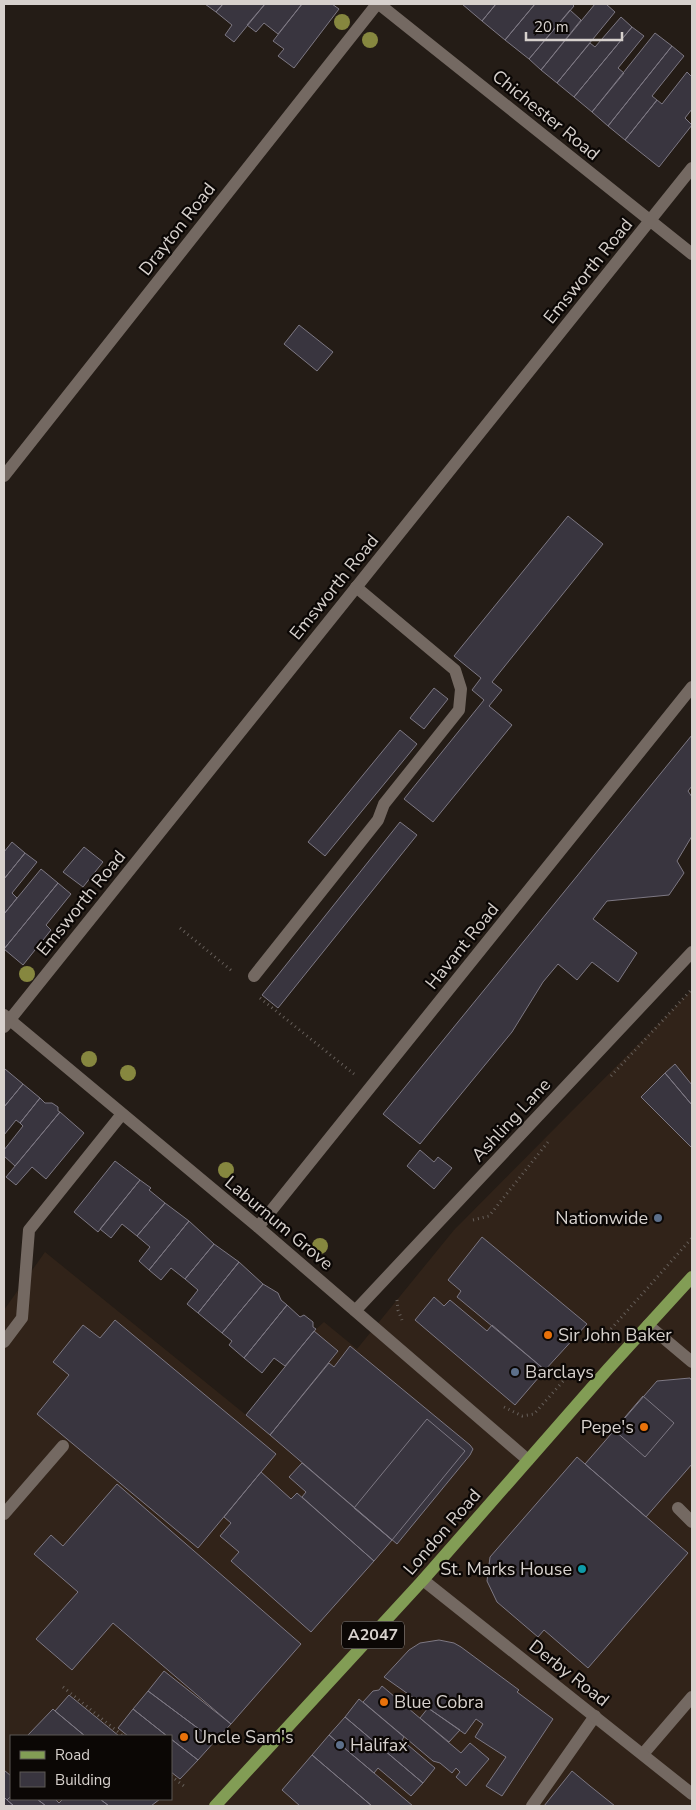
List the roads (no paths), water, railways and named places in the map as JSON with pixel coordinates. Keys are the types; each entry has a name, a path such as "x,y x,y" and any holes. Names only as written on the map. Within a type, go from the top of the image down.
{"main road":[{"name":"London Road","path":"215,1806 424,1580 528,1460 692,1278"}],"street":[{"name":"Chichester Road","path":"378,4 692,254"},
{"name":"Drayton Road","path":"4,476 378,4"},
{"name":"Emsworth Road","path":"6,1021 692,168"},
{"path":"254,976 378,820 384,804 459,710 462,688 455,670 356,587"},
{"name":"Havant Road","path":"258,1227 692,687"},
{"name":"Ashling Lane","path":"355,1311 692,952"},
{"name":"Laburnum Grove","path":"6,1021 258,1227 528,1460"},
{"path":"4,1342 22,1318 29,1230 122,1114"},
{"path":"648,1325 692,1362"},
{"path":"4,1514 63,1446"},
{"path":"678,1508 692,1522"},
{"name":"Derby Road","path":"424,1580 692,1794"},
{"path":"643,1754 692,1697"},
{"path":"532,1806 595,1716"}],"place":[{"name":"Nationwide","path":"658,1218"},
{"name":"Sir John Baker","path":"548,1335"},
{"name":"Barclays","path":"515,1372"},
{"name":"Pepe's","path":"644,1427"},
{"name":"St. Marks House","path":"582,1569"},
{"name":"Blue Cobra","path":"384,1702"},
{"name":"Uncle Sam's","path":"184,1737"},
{"name":"Halifax","path":"340,1745"}]}
